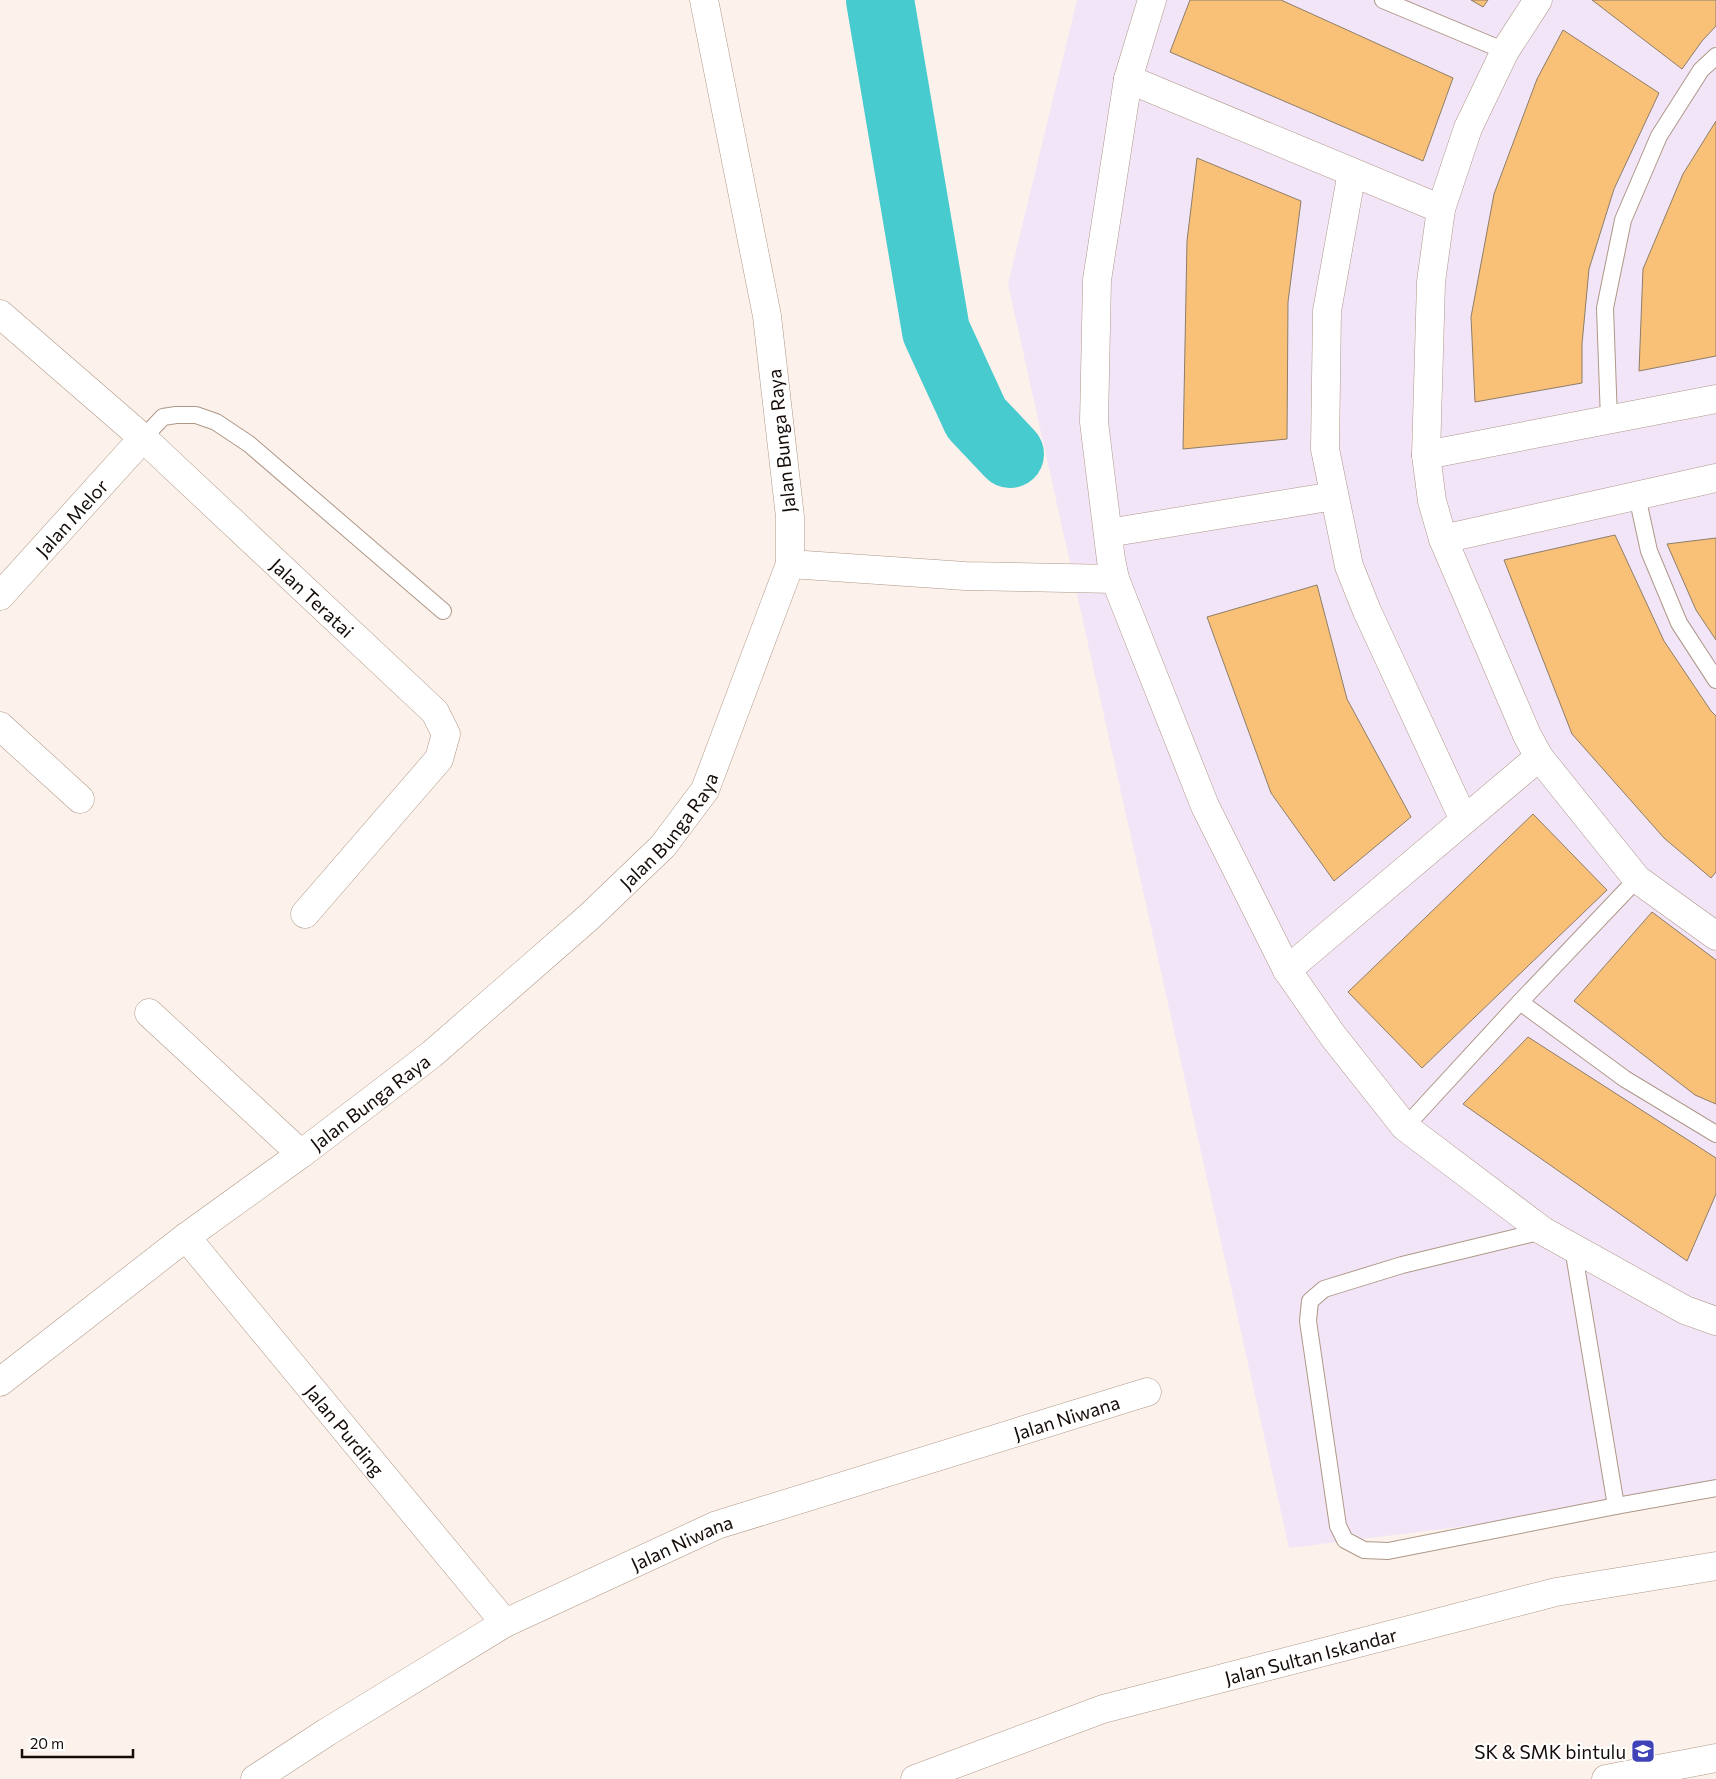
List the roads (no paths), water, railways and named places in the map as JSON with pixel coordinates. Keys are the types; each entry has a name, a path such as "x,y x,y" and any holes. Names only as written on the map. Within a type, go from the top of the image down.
{"street":[{"name":"Jalan Bunga Raya","path":"0,1382 186,1237 301,1154 432,1054 589,917 663,846 705,790 790,564 790,517 767,316 704,0"},
{"path":"1152,0 1128,79 1097,280 1094,422 1115,579 1205,806 1287,970 1333,1036 1404,1127 1543,1231 1685,1310 1716,1321"},
{"path":"1538,0 1505,51 1468,128 1441,210 1431,282 1426,455 1432,501 1443,539 1527,735 1539,757 1637,880 1716,936"},
{"path":"1128,79 1441,210"},
{"path":"1352,172 1327,312 1325,449 1349,566 1367,611 1464,820"},
{"name":"Jalan Teratai","path":"0,314 144,438 435,712 446,734 439,759 305,914"},
{"path":"1426,455 1716,399"},
{"name":"Jalan Melor","path":"0,596 144,438"},
{"path":"1443,539 1716,478"},
{"path":"1108,533 1334,496"},
{"path":"790,564 965,576 1115,579"},
{"path":"0,726 80,799"},
{"path":"1287,970 1539,757"},
{"path":"149,1013 301,1154"},
{"name":"Jalan Purding","path":"186,1237 505,1622"},
{"name":"Jalan Niwana","path":"255,1779 327,1732 505,1622 717,1525 1147,1392"},
{"name":"Jalan Sultan Iskandar","path":"915,1779 1103,1709 1556,1592 1716,1566"},
{"path":"1606,1779 1716,1758"}],"lane":[{"path":"1383,0 1505,51"},
{"path":"1609,420 1605,308 1623,220 1659,136 1701,70 1716,56"},
{"path":"144,438 163,417 196,415 216,422 249,444 443,611"},
{"path":"1637,496 1649,551 1679,623 1716,680"},
{"path":"1404,1127 1637,880"},
{"path":"1520,1002 1625,1079 1716,1134"},
{"path":"1543,1231 1402,1265 1324,1289 1310,1301 1308,1321 1338,1526 1345,1540 1364,1550 1388,1551 1716,1488"},
{"path":"1573,1248 1616,1506"}],"waterway":[{"path":"880,0 936,331 976,418 1010,454"}],"place":[{"name":"SK & SMK bintulu","path":"1643,1751"}]}
